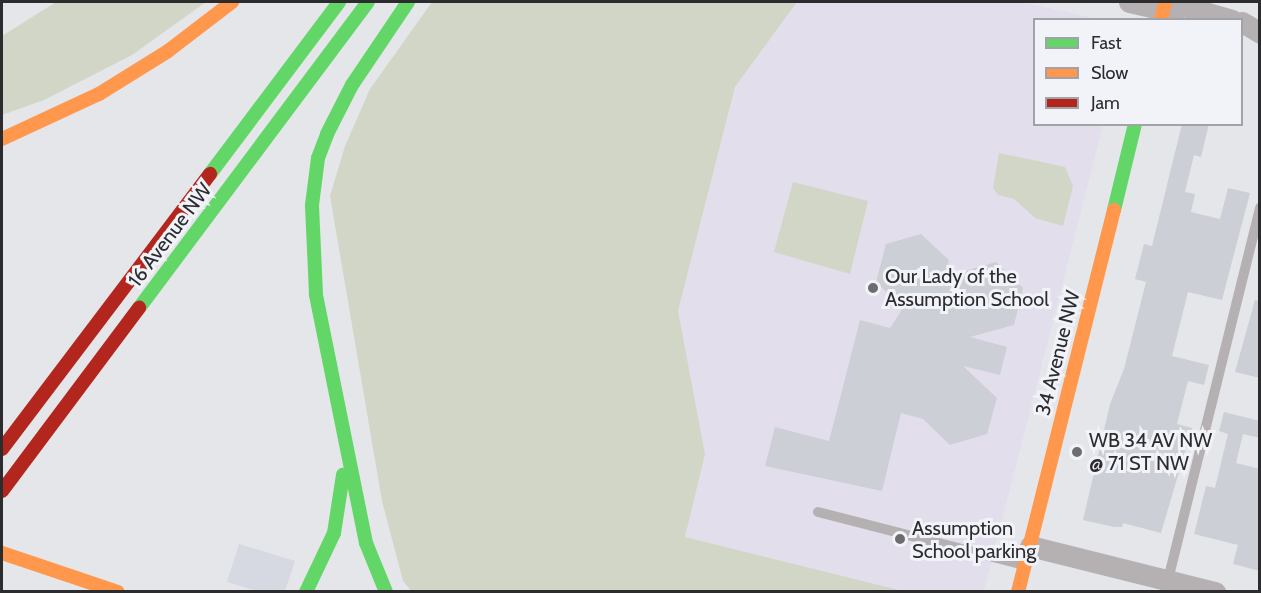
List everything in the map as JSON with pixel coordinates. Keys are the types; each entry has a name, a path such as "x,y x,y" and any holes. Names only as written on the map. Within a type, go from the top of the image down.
{"main road":[{"path":"2,139 99,94 168,51 232,2"},
{"name":"16 Avenue NW","path":"2,449 339,2"},
{"name":"16 Avenue NW","path":"2,491 368,2"},
{"path":"386,591 366,543 316,294 311,244 318,158 352,86 408,2"},
{"name":"34 Avenue NW","path":"1018,591 1135,126"},
{"path":"306,591 334,533 340,508 344,455 331,367"},
{"path":"2,553 118,591"}],"street":[{"path":"1129,2 1167,13 1176,4 1225,18"},
{"path":"1028,556 1167,586 1215,591"}],"lane":[{"path":"1167,586 1260,208"},
{"path":"818,512 1028,556"}],"shaded area":[{"name":"Our Lady of the Assumption School","path":"797,2 1022,2 1093,18 1033,18 1033,126 1103,126 984,591 903,591 685,537 705,454 678,312 735,87"},
{"path":"239,544 295,561 285,591 257,591 227,582"}],"green space":[{"path":"56,2 206,2 132,55 44,100 2,115 2,36"},
{"path":"432,2 797,2 735,87 678,311 705,454 685,537 903,591 412,592 403,581 382,501 330,196 345,146 370,89"},
{"path":"999,153 1065,167 1073,186 1063,226 1035,218 1014,199 998,195 993,188"},
{"path":"793,182 868,201 850,274 774,252"}],"building":[{"path":"1182,126 1209,126 1201,157 1194,155 1185,192 1195,194 1191,212 1220,219 1228,188 1250,193 1222,300 1188,292 1172,356 1209,365 1204,385 1188,381 1177,424 1192,428 1161,533 1123,523 1122,527 1114,527 1083,520 1110,404 1124,369 1146,282 1135,279 1144,244 1152,246"},
{"path":"921,234 949,260 945,277 996,262 1023,288 1014,325 970,337 1007,347 1000,375 963,366 997,398 987,434 950,445 923,419 901,413 882,491 765,466 775,427 829,441 860,320 890,328 903,308 876,282 886,244"},
{"path":"1255,300 1260,301 1260,378 1235,372"},
{"path":"1224,412 1260,421 1260,438 1243,434 1236,463 1260,469 1260,571 1233,564 1238,545 1194,534 1206,486 1215,488 1228,434 1219,431"}],"traffic: fast":[{"path":"210,174 339,2"},
{"path":"139,308 368,2"},
{"path":"386,592 366,543 316,294 312,205 318,158 327,134 352,85 408,2"},
{"path":"1114,210 1135,126"},
{"path":"306,592 334,533 343,475"}],"traffic: slow":[{"path":"2,139 99,94 168,51 232,2"},
{"path":"1161,18 1165,2"},
{"path":"1018,592 1114,210"},
{"path":"2,553 118,592"}],"traffic: jam":[{"path":"2,449 210,174"},
{"path":"2,491 139,308"}],"place":[{"name":"Our Lady of the Assumption School","path":"873,288"},
{"name":"WB 34 AV NW @ 71 ST NW","path":"1077,452"},
{"name":"Assumption School parking","path":"900,539"}]}
